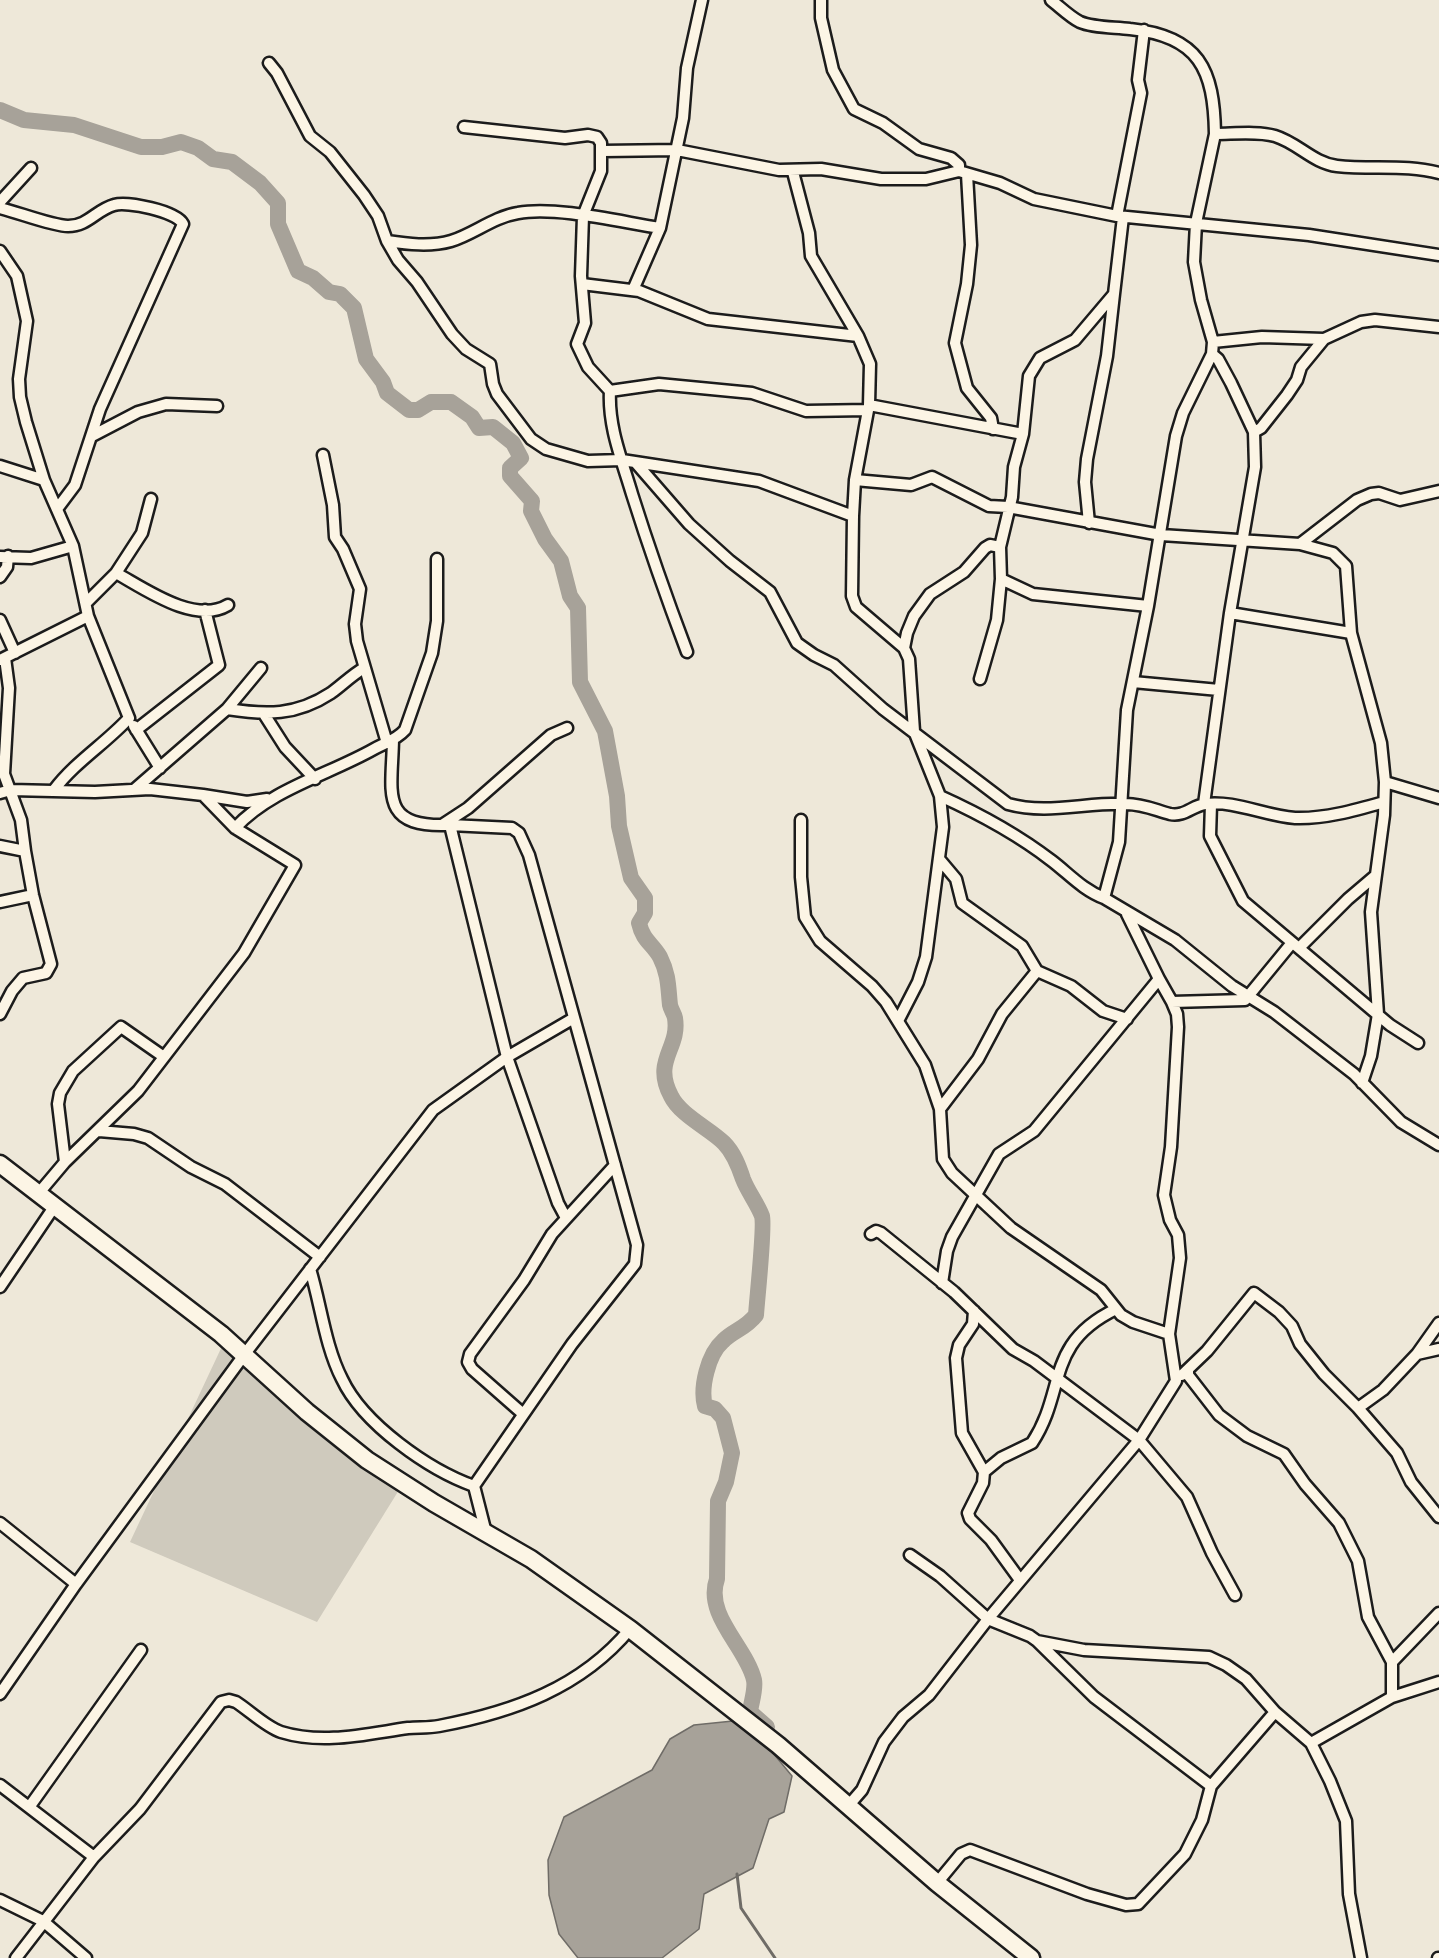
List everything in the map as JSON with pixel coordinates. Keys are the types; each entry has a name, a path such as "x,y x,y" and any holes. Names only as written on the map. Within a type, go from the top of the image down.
{"street":[{"path":"633,290 660,228 677,150 687,68 702,0"},
{"path":"820,0 821,18 833,70 854,110 883,123 919,149 951,158 959,165 963,173 971,245 967,284 955,343 958,362 967,388 991,418 993,429"},
{"path":"1051,0 1081,22 1144,30 1173,37 1186,45 1209,80 1215,103 1215,134 1196,223 1194,262 1201,300 1213,342 1212,354 1183,413 1176,436 1161,535 1127,710 1123,804 1114,868 1104,898"},
{"path":"1089,523 1085,482 1087,459 1107,356 1120,217 1141,93 1138,80 1144,30"},
{"path":"269,63 277,72 310,136 330,152 364,195 378,216 387,241 452,334 466,349 490,364 492,384 497,394 531,439 546,449 588,461 622,460 759,481 853,516"},
{"path":"464,127 565,138 588,135 597,137 603,151 601,171 583,216 582,284 585,323 577,344 588,367 610,391 609,413 622,460 660,583 687,652"},
{"path":"1215,134 1273,135 1292,143 1317,161 1336,166 1417,167 1439,173"},
{"path":"603,151 677,150 746,165 793,172 821,169 881,179 926,179 963,173 1000,183 1034,199 1120,217 1318,236 1439,255"},
{"path":"0,202 31,168"},
{"path":"793,172 809,233 811,256 858,336 870,364 869,408 855,480 852,596 856,607 904,648 910,665 914,731 940,796 943,827 926,957 918,982 899,1020"},
{"path":"0,208 67,226 87,223 111,205 125,202 172,214 183,224 100,409 75,485 57,509"},
{"path":"387,241 414,244 450,241 488,222 519,212 583,216 660,228"},
{"path":"0,251 17,276 23,297 27,321 19,379 20,398 44,480 73,546 87,602 88,616 129,718 160,768"},
{"path":"582,284 633,290 666,300 708,319 858,336"},
{"path":"980,679 997,620 1001,579 1000,547 1012,497 1018,449 1023,434 1026,390 1034,366 1047,352 1075,340 1114,294"},
{"path":"1254,432 1261,428 1287,395 1297,380 1301,367 1324,339 1361,322 1375,320 1439,327"},
{"path":"1213,342 1262,337 1324,339"},
{"path":"1212,354 1218,359 1231,383 1254,432 1255,467 1219,690 1208,804 1210,836 1234,888 1243,901 1390,1025 1418,1043"},
{"path":"610,391 659,384 752,393 807,411 869,408 1023,434"},
{"path":"92,436 138,412 166,404 217,406"},
{"path":"323,455 333,505 332,525 335,537 343,549 360,589 355,624 364,668 390,741 392,794 395,807 400,815 418,824 505,825 519,833 529,855 637,1245 635,1264 522,1413 474,1486 486,1534"},
{"path":"636,463 689,524 730,561 770,592 797,643 834,665 876,703 1008,804 1019,808 1123,804 1149,806 1180,814 1208,804 1233,806 1295,818 1353,811 1384,802"},
{"path":"0,466 44,480"},
{"path":"855,480 911,485 932,477 984,504 1161,535 1300,544 1333,553 1346,566 1351,633 1381,743 1385,782 1371,936 1378,1014 1371,1056 1362,1083"},
{"path":"1300,544 1364,497 1379,493 1400,500 1439,491"},
{"path":"87,602 116,573 142,533 151,499"},
{"path":"904,648 907,633 924,599 964,572 985,548 990,545 1000,547"},
{"path":"0,577 7,567 4,556 31,558 73,546"},
{"path":"235,828 249,813 270,798 315,779 390,741 405,730 432,653 437,621 437,559"},
{"path":"116,573 179,607 220,610 228,605"},
{"path":"1001,579 1033,594 1148,606"},
{"path":"136,730 220,663 214,649 205,610"},
{"path":"1230,613 1351,633"},
{"path":"7,657 88,616"},
{"path":"0,620 7,657 9,688 4,774 6,791 21,820 33,895 51,964 46,973 27,976 16,984 0,1014"},
{"path":"135,789 227,710 261,668"},
{"path":"227,710 264,714 287,712 316,700 364,668"},
{"path":"1133,682 1219,690"},
{"path":"264,714 285,747 315,779"},
{"path":"54,790 78,762 108,741 129,718"},
{"path":"446,825 551,735 567,728"},
{"path":"1385,782 1439,798"},
{"path":"6,791 95,792 135,789 203,795 247,802 270,798"},
{"path":"38,1194 65,1162 138,1091 244,953 295,865 235,828 203,795"},
{"path":"940,796 1003,828 1053,861 1093,894 1104,898 1127,914 1175,940 1232,986 1297,1029 1362,1083 1401,1122 1439,1145"},
{"path":"801,820 801,877 805,917 820,940 872,986 899,1020 925,1065 940,1109 943,1159 952,1173 1011,1228 1101,1290 1116,1309 1133,1322 1169,1334"},
{"path":"446,825 507,1057 558,1203 566,1218"},
{"path":"0,846 25,851"},
{"path":"940,860 956,879 962,903 1022,946 1037,971 1071,986 1103,1011 1127,1019"},
{"path":"1172,1002 1241,1001 1295,946 1375,876"},
{"path":"0,902 33,895"},
{"path":"1127,914 1172,1002 1178,1027 1171,1147 1164,1195 1170,1220 1178,1235 1180,1258 1169,1334 1176,1381"},
{"path":"940,1109 978,1059 1002,1014 1037,971"},
{"path":"942,1282 947,1251 952,1237 978,1196 999,1154 1034,1131 1159,980"},
{"path":"0,1694 76,1584 244,1355 433,1110 507,1057 574,1018"},
{"path":"65,1162 58,1104 60,1093 73,1071 121,1027 164,1057"},
{"path":"99,1131 134,1134 148,1138 190,1167 225,1184 320,1257"},
{"path":"0,1164 244,1355 307,1412 367,1460 546,1569 630,1629 778,1745 937,1882 1031,1958"},
{"path":"522,1413 472,1370 468,1362 470,1354 524,1280 552,1234 615,1165"},
{"path":"0,1287 54,1207"},
{"path":"871,1234 876,1231 881,1233 942,1282 1002,1341 1034,1361 1139,1440 1187,1497 1212,1553 1235,1595"},
{"path":"310,1269 334,1361 349,1392 371,1417 410,1451 451,1478 474,1486"},
{"path":"849,1805 862,1790 884,1742 903,1717 929,1695 1020,1580 1139,1440 1176,1381 1188,1371 1254,1293 1279,1312 1324,1374 1358,1408 1397,1453 1411,1482 1439,1517"},
{"path":"984,1472 1001,1458 1032,1443 1046,1414 1063,1358 1076,1339 1096,1319 1116,1309"},
{"path":"974,1311 973,1324 956,1351 962,1433 984,1472 983,1483 968,1513 1020,1580"},
{"path":"1358,1408 1383,1390 1417,1354 1439,1323"},
{"path":"1417,1354 1439,1349"},
{"path":"1188,1371 1188,1375 1219,1415 1247,1436 1284,1454 1305,1484 1339,1523 1358,1561 1368,1617 1392,1662 1392,1697"},
{"path":"0,1523 76,1584"},
{"path":"910,1555 940,1576 988,1619 1030,1636 1094,1696 1211,1786"},
{"path":"1392,1662 1439,1613"},
{"path":"16,1958 42,1921 94,1857 140,1809 221,1702 229,1700 236,1702 280,1731 303,1736 351,1737 409,1728 436,1727 534,1699 571,1682 599,1662 630,1629"},
{"path":"1036,1641 1084,1650 1209,1657 1226,1665 1246,1679 1275,1712 1311,1743 1330,1781 1346,1821 1348,1894 1361,1958"},
{"path":"30,1806 141,1650"},
{"path":"1311,1743 1392,1697 1439,1682"},
{"path":"937,1882 961,1854 970,1850 1087,1894 1126,1905 1138,1904 1185,1854 1202,1820 1211,1786 1275,1712"},
{"path":"0,1785 94,1857"},
{"path":"0,1900 42,1921 86,1958"}],"shaded area":[{"path":"224,1342 399,1490 317,1622 130,1542"},
{"path":"733,1721 773,1753 792,1776 784,1812 769,1819 753,1868 704,1894 699,1929 662,1958 578,1958 559,1934 549,1895 548,1860 564,1817 652,1770 670,1739 694,1725"}],"waterway":[{"path":"0,110 24,120 74,125 141,147 162,147 181,142 198,148 213,159 232,162 260,183 278,203 278,224 298,271 313,278 329,292 340,294 354,308 366,359 383,382 387,393 409,410 418,410 431,402 451,402 472,417 479,428 493,427 513,443 521,458 510,468 510,476 532,501 531,511 545,539 561,561 570,596 578,608 580,682 605,731 617,796 619,826 631,878 645,898 645,913 639,923 645,938 660,957 667,975 675,1029 665,1064 666,1084 675,1103 731,1151 762,1216 762,1248 756,1315 727,1337 713,1354 706,1372 704,1399 705,1406 715,1409 723,1418 732,1453 726,1482 718,1501 716,1605 750,1668 754,1680 750,1712 767,1727"},
{"path":"737,1874 741,1908 775,1958"}]}
